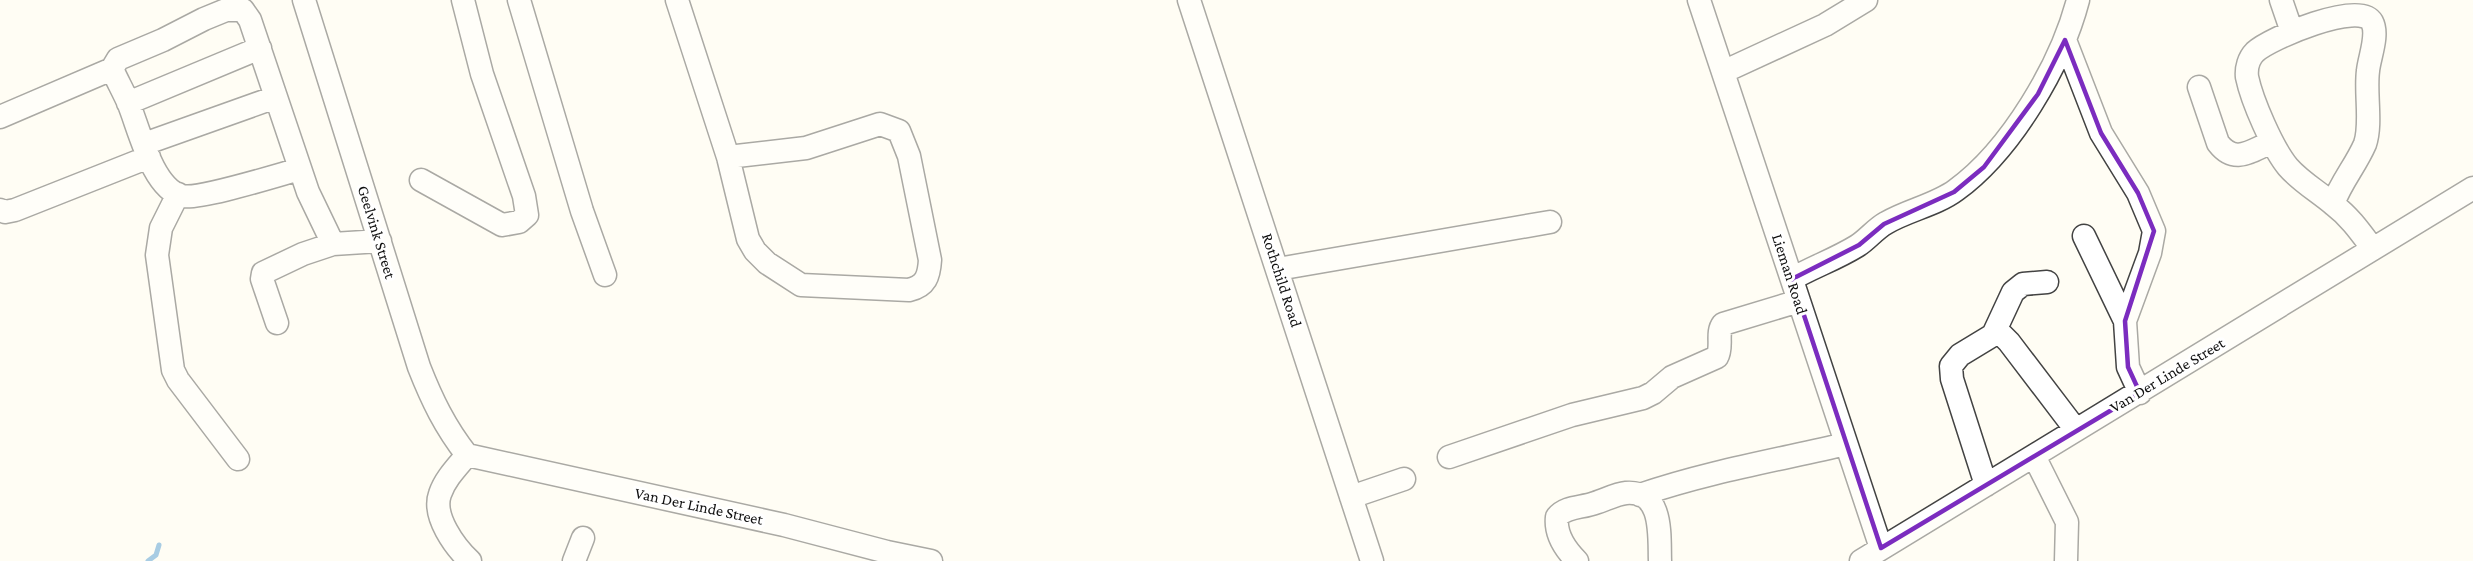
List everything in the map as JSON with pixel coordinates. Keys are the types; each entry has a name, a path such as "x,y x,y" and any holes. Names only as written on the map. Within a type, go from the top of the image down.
{"street":[{"name":"Geelvink Street","path":"304,0 419,367 435,407 448,430 467,455"},
{"path":"421,180 502,225 519,222 527,215 524,196 482,74 463,0"},
{"path":"519,0 582,211 605,275"},
{"path":"677,0 728,157 748,238 755,251 784,275 801,285 909,290 923,284 929,275 930,260 909,156 899,131 880,124 806,148 728,157"},
{"name":"Rothchild Road","path":"1189,0 1372,561"},
{"name":"Lieman Road","path":"1699,0 1881,548"},
{"path":"1723,72 1825,25 1866,0"},
{"path":"1792,279 1859,245 1884,224 1954,192 1984,167 2038,94 2065,40 2078,0"},
{"path":"2282,0 2292,32"},
{"path":"300,169 204,195 185,197 178,194 162,181 146,150 112,69 113,63 226,10 238,9 247,14 300,169 316,210 333,244"},
{"path":"2333,204 2337,192 2364,144 2367,133 2367,73 2374,31 2372,22 2367,16 2350,14 2292,32 2256,50 2251,58 2247,76 2272,142 2288,168 2351,220 2373,249"},
{"path":"2065,40 2101,133 2134,185 2154,231 2150,253 2125,321"},
{"path":"128,103 260,48"},
{"path":"0,117 112,69"},
{"path":"2199,87 2218,142 2230,155 2238,156 2272,142"},
{"path":"0,210 4,212 15,210 146,150 276,97"},
{"name":"Van Der Linde Street","path":"1861,561 2473,188"},
{"path":"178,194 159,237 157,255 171,358 178,380 238,459"},
{"path":"1278,269 1550,222"},
{"path":"2084,236 2125,321 2128,367 2140,393"},
{"path":"277,323 262,279 263,273 303,254 333,244 380,241"},
{"path":"1993,335 2013,292 2023,284 2047,282"},
{"path":"1449,457 1572,416 1643,398 1653,393 1672,377 1718,357 1721,351 1720,327 1723,324 1799,301"},
{"path":"1986,485 1952,379 1951,366 1960,355 1993,335 2002,335 2076,430"},
{"path":"1640,495 1670,484 1846,444"},
{"path":"467,455 447,478 439,496 445,526 462,553 470,561"},
{"name":"Van Der Linde Street","path":"467,455 784,525 931,561"},
{"path":"2034,456 2067,522 2066,561"},
{"path":"1351,498 1404,479"},
{"path":"1577,561 1566,550 1557,529 1557,517 1569,508 1593,504 1624,493 1640,495 1650,501 1660,528 1660,561"},
{"path":"574,561 584,538"}],"highlighted area":[{"path":"2065,40 2101,133 2138,193 2154,231 2125,321 2128,367 2140,393 1881,548 1792,279 1859,245 1884,224 1954,192 1984,167 2038,94"}],"waterway":[{"path":"148,561 156,555 159,545"}]}
